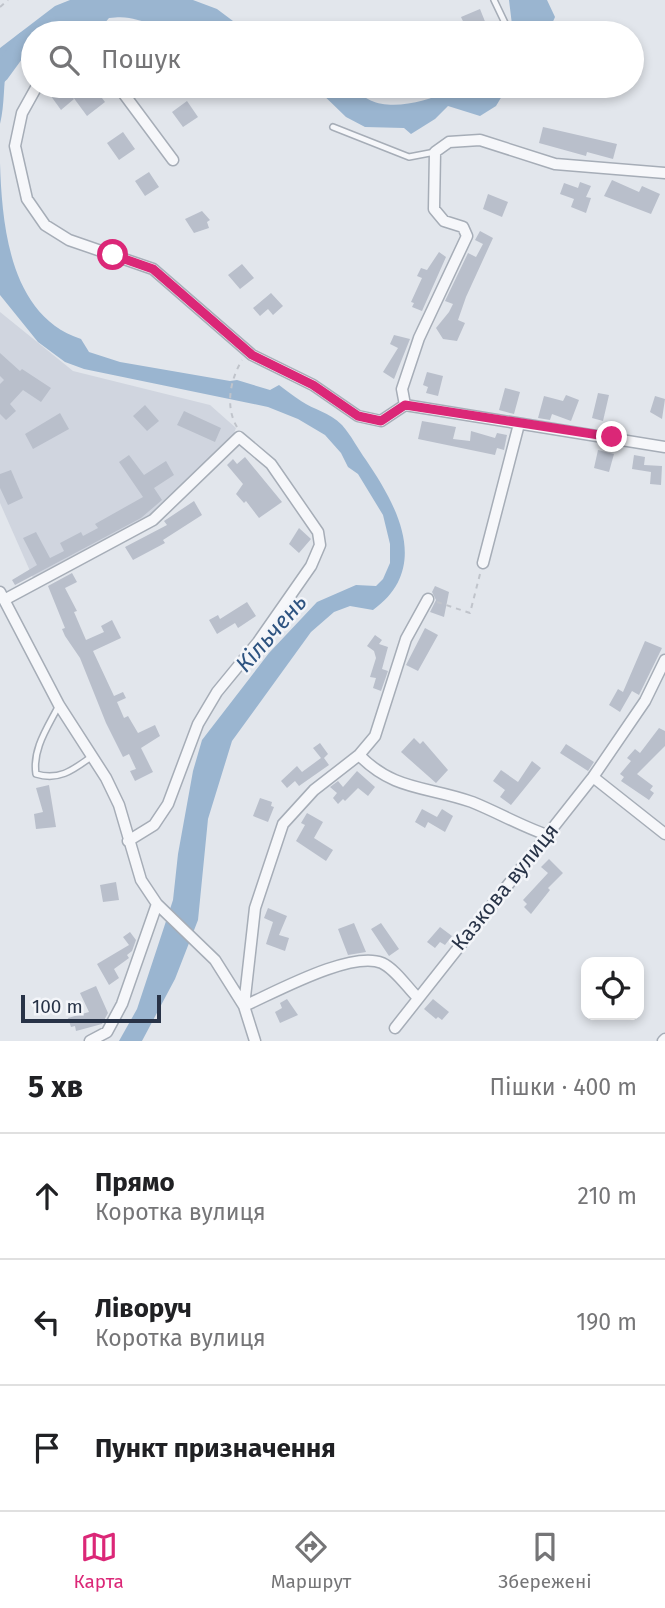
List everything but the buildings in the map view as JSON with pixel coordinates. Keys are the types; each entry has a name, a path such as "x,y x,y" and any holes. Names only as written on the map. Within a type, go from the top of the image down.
{"street":[{"path":"30,98 22,113 15,146 20,173 34,213 45,225 69,240 153,269 252,355 313,385 358,416 373,421 387,418 405,405 665,447"},
{"path":"127,98 173,160"},
{"path":"405,405 402,389 419,338 467,236 463,227 444,221 434,209 435,152 449,142 481,140 555,164 665,173"},
{"path":"483,563 519,424"},
{"path":"128,841 154,825 167,804 198,724 217,692 258,642 311,566 320,545 318,532 271,464 239,437 153,520 2,596 59,705 93,756 118,805 128,841 141,880 157,904 215,960 244,1006 256,1041"},
{"path":"244,1006 255,908 283,824 314,790 359,755 375,736 406,639 428,599"},
{"name":"Казкова вулиця","path":"395,1028 593,777 645,701 664,665"},
{"path":"359,755 376,772 394,782 452,796 547,835"},
{"path":"593,777 665,834"},
{"path":"90,1041 107,1032 122,1004 157,904"},
{"path":"244,1006 316,976 368,960 383,963 417,997"}],"lane":[{"path":"494,0 504,21"},
{"path":"333,127 409,157 435,152"},
{"path":"59,705 34,760 36,774 48,778 65,775 93,756"}],"path":[{"path":"0,7 8,0"},
{"path":"237,426 228,410 234,377 241,361 252,355"},
{"path":"428,599 470,613 483,563"}],"shaded area":[{"path":"0,312 73,371 210,405 236,428 230,443 158,511 34,580 0,503"}],"water":[{"path":"70,0 193,0 217,9 233,21 142,21 123,17 109,18 106,21 35,21 55,6"},
{"path":"509,0 547,0 555,17 553,21 512,21"},
{"path":"21,32 21,55 7,63 0,124 0,48"},
{"path":"326,98 368,98 384,104 398,105 431,98 501,98 496,106 480,116 448,106 435,119 411,134 404,128 365,127 346,117"},
{"path":"0,163 8,240 25,290 39,311 57,327 81,339 89,352 120,362 237,380 270,390 279,385 306,404 332,417 342,425 378,478 398,517 403,537 405,556 401,575 391,593 373,610 350,606 334,612 311,632 232,741 208,819 198,920 175,979 142,1041 119,1041 137,1009 173,900 178,854 193,771 202,740 269,653 317,602 356,585 376,586 383,579 390,563 390,544 383,515 358,474 348,467 341,453 325,435 298,419 268,407 84,369 65,362 38,342 0,295"}],"waterway":[{"name":"Кільчень","path":"0,74 21,45"}],"route":[{"path":"113,255 153,269 169,280 193,306 252,355 313,385 358,416 381,421 405,405 425,411 612,437"}]}
